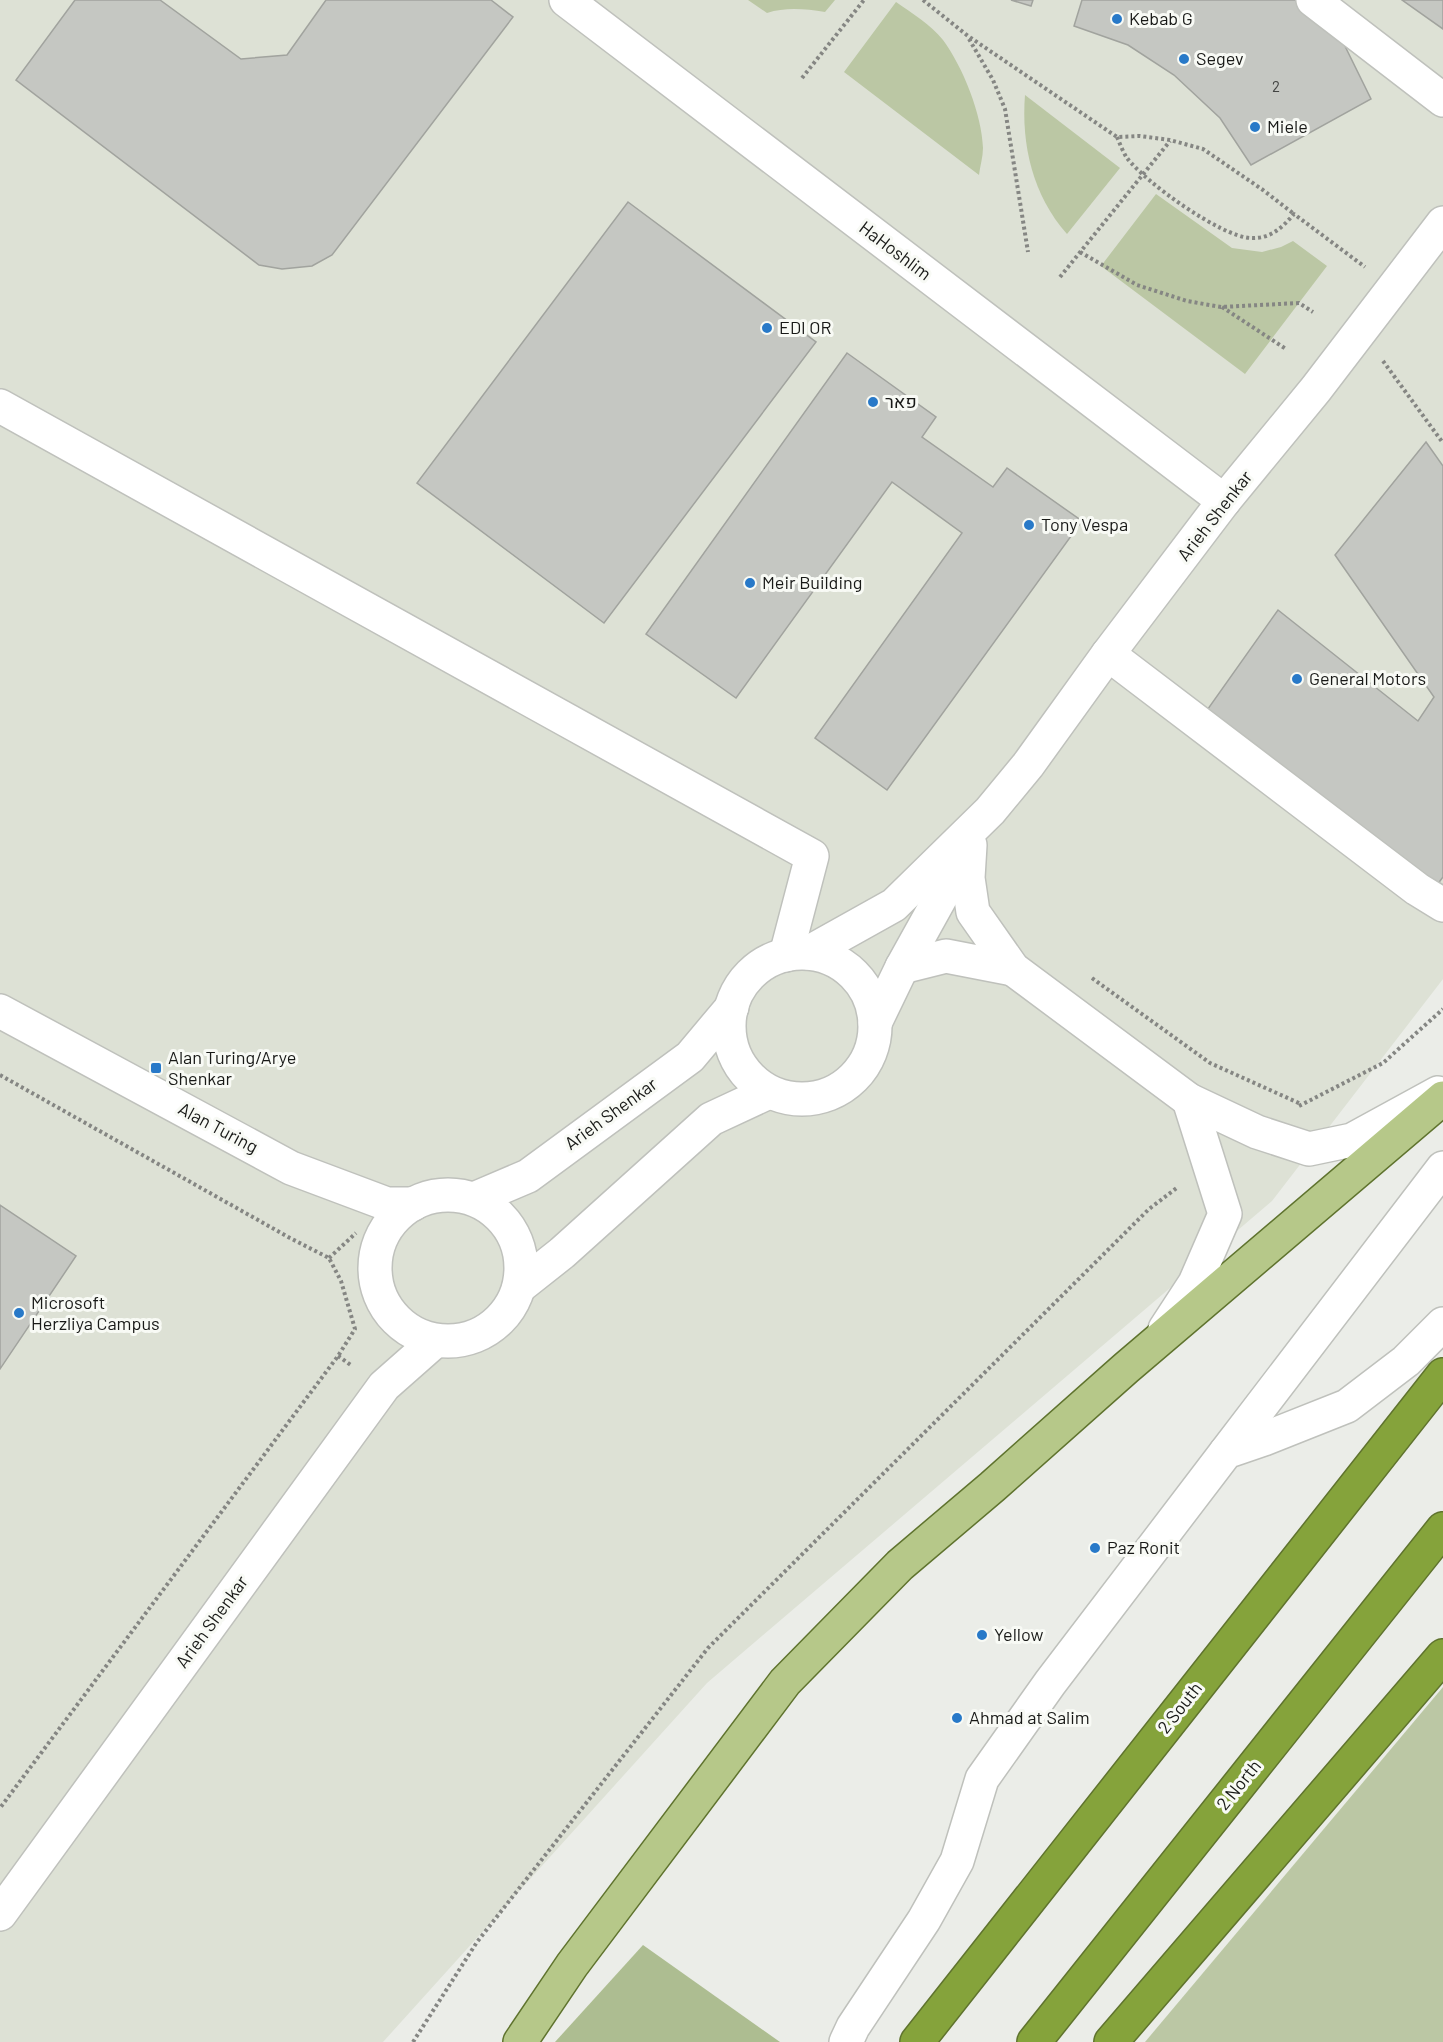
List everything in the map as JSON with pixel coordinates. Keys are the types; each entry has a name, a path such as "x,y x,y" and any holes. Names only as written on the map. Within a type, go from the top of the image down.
{"highway":[{"name":"2 South","path":"916,2042 1443,1375"},
{"name":"2 North","path":"1034,2042 1443,1529"},
{"path":"1111,2042 1443,1656"}],"main road":[{"path":"520,2042 572,1965 785,1682 900,1565 1126,1368 1443,1098"}],"street":[{"name":"HaHoshlim","path":"566,0 1224,501"},
{"path":"1313,0 1443,100"},
{"name":"Arieh Shenkar","path":"797,954 894,905 990,810 1028,765 1108,654 1224,501 1361,331 1443,224"},
{"path":"0,406 812,856 797,954"},
{"path":"1108,654 1430,897"},
{"name":"Arieh Shenkar","path":"875,1023 902,967 990,810"},
{"path":"970,845 968,878 973,912 1013,969 1189,1100 1257,1132 1309,1149 1352,1140 1443,1090"},
{"path":"797,954 828,958 847,968 862,983 872,1002 875,1023 874,1044 866,1065 851,1082 833,1093 812,1099 790,1099 769,1092 752,1078 739,1063 732,1045 729,1026 732,1007 739,988 752,973 767,961 797,954"},
{"path":"902,967 946,956 1013,969"},
{"name":"Arieh Shenkar","path":"474,1199 528,1176 690,1057 732,1007"},
{"name":"Alan Turing","path":"0,1011 291,1168 387,1204 413,1204"},
{"path":"519,1287 562,1253 711,1119 769,1092"},
{"path":"1155,1345 1195,1283 1225,1214 1189,1100"},
{"path":"846,2042 853,2027 924,1920 957,1862 982,1779 1050,1683 1443,1168"},
{"path":"453,1195 474,1199 492,1210 508,1225 517,1244 521,1265 519,1287 511,1306 497,1323 478,1335 458,1341 435,1341 415,1334 397,1321 385,1305 377,1287 375,1268 377,1248 384,1230 397,1215 413,1204 431,1197 453,1195"},
{"path":"1226,1452 1347,1406 1406,1361 1443,1324"},
{"name":"Arieh Shenkar","path":"0,1914 384,1386 435,1341"}],"path":[{"path":"802,78 864,0"},
{"path":"923,0 968,36 1117,137 1127,158 1185,208 1228,232 1250,238 1267,236 1279,230 1293,214"},
{"path":"968,36 993,80 1005,109 1028,252"},
{"path":"1117,137 1140,136 1170,140 1203,149 1263,189 1394,289"},
{"path":"1060,277 1170,140"},
{"path":"1080,252 1137,285 1187,301 1221,307 1299,303 1313,312"},
{"path":"1221,307 1286,349"},
{"path":"1361,331 1443,443"},
{"path":"1089,976 1210,1063 1302,1104"},
{"path":"1257,1132 1302,1104 1383,1063 1443,1010"},
{"path":"0,1075 329,1258 341,1281 355,1329 338,1356 0,1808"},
{"path":"413,2042 477,1942 708,1648 1149,1209 1209,1165"}],"shaded area":[{"path":"0,0 1443,0 1443,979 1272,1201 707,1683 383,2042 0,2042"}],"green space":[{"path":"748,0 835,0 825,12 796,9 767,13"},
{"path":"896,2 943,40 958,64 975,106 982,135 983,151 979,175 844,72"},
{"path":"1025,95 1120,168 1067,234 1046,203 1032,169 1025,132"},
{"path":"1156,194 1232,248 1262,252 1293,241 1327,266 1245,374 1101,266"},
{"path":"1443,1687 1443,2042 1145,2042"},
{"path":"643,1945 780,2042 555,2042"}],"building":[{"path":"75,0 160,0 241,59 287,55 326,0 491,0 513,17 332,255 312,266 282,269 259,265 16,80"},
{"path":"1011,0 1033,0 1031,6"},
{"path":"1082,0 1297,0 1337,30 1371,99 1251,165 1220,118 1174,75 1128,45 1074,26"},
{"path":"1402,0 1443,0 1443,29"},
{"path":"628,202 816,342 604,623 417,483"},
{"name":"Meir Building","path":"847,353 936,417 922,437 993,487 1007,468 1082,521 887,790 815,738 962,533 892,482 736,698 646,634"},
{"name":"General Motors","path":"1426,442 1443,466 1443,877 1437,885 1205,713 1278,610 1418,721 1434,697 1335,555"},
{"name":"Microsoft Herzliya Campus","path":"0,1205 76,1256 0,1369"}],"place":[{"name":"Kebab G","path":"1117,19"},
{"name":"Segev","path":"1184,59"},
{"name":"Miele","path":"1255,127"},
{"name":"EDI OR","path":"767,328"},
{"name":"פאר","path":"873,402"},
{"name":"Tony Vespa","path":"1029,525"},
{"name":"Meir Building","path":"750,583"},
{"name":"General Motors","path":"1297,679"},
{"name":"Alan Turing/Arye Shenkar","path":"156,1068"},
{"name":"Microsoft Herzliya Campus","path":"19,1313"},
{"name":"Paz Ronit","path":"1095,1548"},
{"name":"Yellow","path":"982,1635"},
{"name":"Ahmad at Salim","path":"957,1718"}]}
